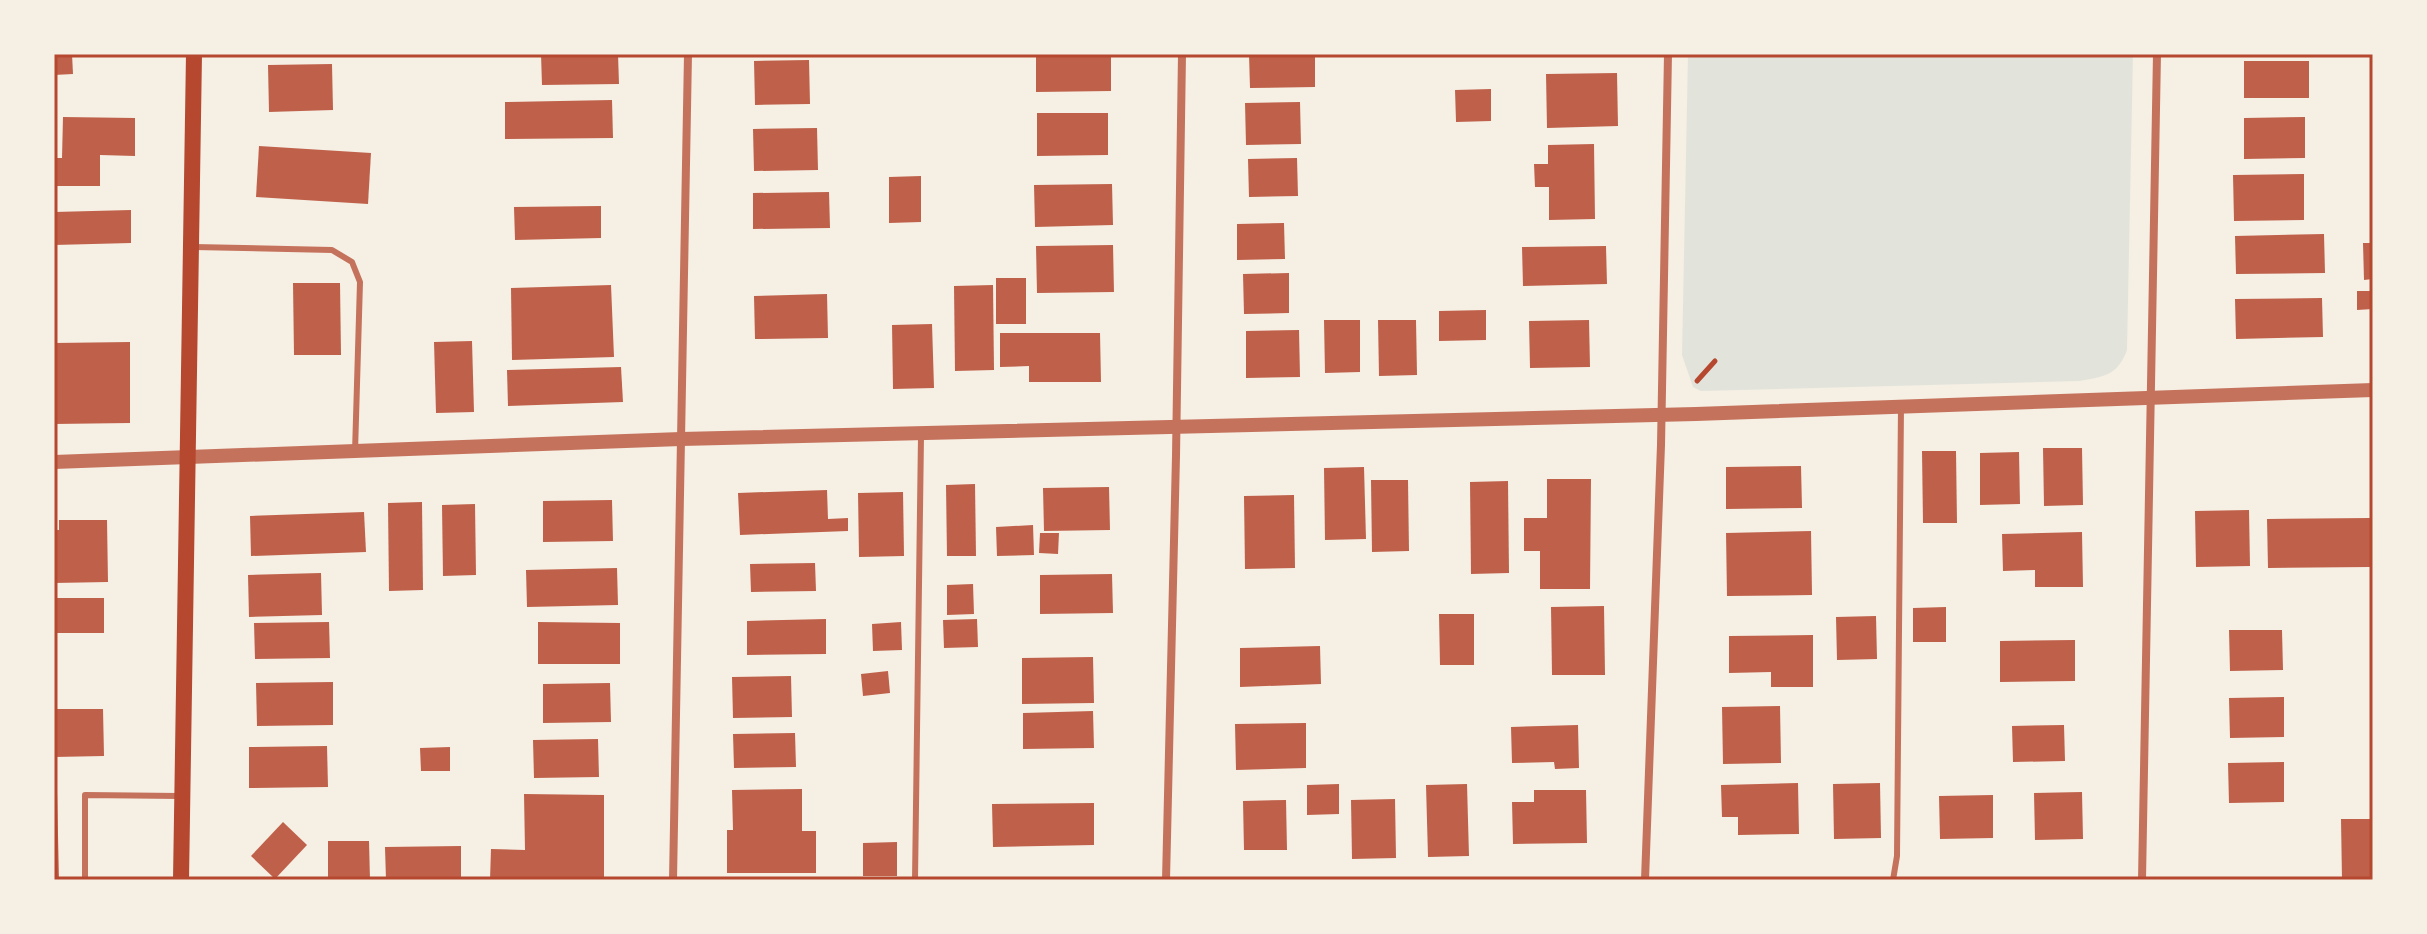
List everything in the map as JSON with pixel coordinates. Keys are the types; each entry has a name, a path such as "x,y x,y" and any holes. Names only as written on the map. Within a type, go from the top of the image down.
{"main road":[{"path":"181,880 194,54"}],"street":[{"path":"673,880 688,54"},
{"path":"1166,880 1182,54"},
{"path":"1645,880 1661,415 1668,54"},
{"path":"2142,880 2157,54"},
{"path":"54,462 681,439 1661,415 2373,390"}],"lane":[{"path":"191,247 332,250 352,262 360,282 355,452"},
{"path":"1893,880 1897,856 1901,406"},
{"path":"915,880 921,433"},
{"path":"85,880 85,795 183,796"}],"path":[{"path":"1697,381 1715,361"}],"shaded area":[{"path":"1688,54 2133,54 2127,350 2119,365 2103,376 2079,381 1701,391 1693,387 1682,355"}],"building":[{"path":"54,54 72,54 73,74 54,75"},
{"path":"541,54 618,54 619,84 542,85"},
{"path":"1036,54 1111,54 1111,91 1036,92"},
{"path":"1249,54 1315,54 1315,87 1250,88"},
{"path":"809,60 810,104 755,105 754,61"},
{"path":"2244,61 2309,61 2309,98 2244,98"},
{"path":"332,64 333,110 269,112 268,65"},
{"path":"1617,73 1618,126 1547,128 1546,74"},
{"path":"1491,89 1491,121 1456,122 1455,90"},
{"path":"612,100 613,138 505,139 505,102"},
{"path":"1300,102 1301,144 1246,145 1245,103"},
{"path":"1037,113 1108,113 1108,155 1037,156"},
{"path":"63,117 135,118 135,156 100,155 100,186 54,186 54,158 62,158"},
{"path":"2305,117 2305,158 2244,159 2244,118"},
{"path":"817,128 818,170 754,171 753,129"},
{"path":"1594,144 1595,219 1549,220 1549,187 1535,187 1534,164 1548,164 1548,145"},
{"path":"259,146 371,153 368,204 256,197"},
{"path":"1297,158 1298,196 1249,197 1248,159"},
{"path":"2304,174 2304,220 2234,221 2233,175"},
{"path":"921,176 921,222 889,223 889,177"},
{"path":"1112,184 1113,225 1035,227 1034,185"},
{"path":"829,192 830,228 753,229 753,193"},
{"path":"601,206 601,238 515,240 514,207"},
{"path":"131,210 131,243 54,245 54,212"},
{"path":"1284,223 1285,259 1237,260 1237,224"},
{"path":"2324,234 2325,273 2236,274 2235,236"},
{"path":"2363,243 2373,243 2373,279 2364,280"},
{"path":"1113,245 1114,292 1037,293 1036,246"},
{"path":"1606,246 1607,284 1523,286 1522,247"},
{"path":"1289,273 1289,313 1244,314 1243,274"},
{"path":"996,278 1026,278 1026,324 996,324"},
{"path":"293,283 340,283 341,355 294,355"},
{"path":"611,285 614,357 512,360 511,288"},
{"path":"993,285 994,370 955,371 954,286"},
{"path":"2357,291 2373,291 2373,309 2357,310"},
{"path":"827,294 828,338 755,339 754,296"},
{"path":"2322,298 2323,337 2236,339 2235,299"},
{"path":"1486,310 1486,340 1439,341 1439,311"},
{"path":"1324,320 1360,320 1360,372 1325,373"},
{"path":"1378,320 1416,320 1417,375 1379,376"},
{"path":"1589,320 1590,367 1530,368 1529,321"},
{"path":"932,324 934,388 893,389 892,325"},
{"path":"1299,330 1300,377 1246,378 1246,331"},
{"path":"1000,333 1100,333 1101,382 1029,382 1029,366 1000,367"},
{"path":"472,341 474,412 436,413 434,342"},
{"path":"130,342 130,423 54,424 54,343"},
{"path":"621,367 623,402 508,406 507,370"},
{"path":"2043,448 2082,448 2083,505 2044,506"},
{"path":"1922,451 1956,451 1957,523 1923,523"},
{"path":"2019,452 2020,504 1980,505 1980,453"},
{"path":"1801,466 1802,508 1726,509 1726,467"},
{"path":"1364,467 1366,539 1325,540 1324,468"},
{"path":"1547,479 1591,479 1590,589 1540,589 1540,551 1524,551 1524,518 1547,518"},
{"path":"1371,480 1408,480 1409,551 1372,552"},
{"path":"1508,481 1509,573 1471,574 1470,482"},
{"path":"975,484 976,556 947,556 946,485"},
{"path":"1109,487 1110,530 1044,531 1043,488"},
{"path":"827,490 828,519 848,518 848,531 740,535 738,493"},
{"path":"903,492 904,556 859,557 858,493"},
{"path":"1294,495 1295,568 1245,569 1244,496"},
{"path":"612,500 613,541 543,542 543,501"},
{"path":"422,502 423,590 389,591 388,503"},
{"path":"475,504 476,575 443,576 442,505"},
{"path":"2249,510 2250,566 2196,567 2195,511"},
{"path":"364,512 366,552 251,556 250,516"},
{"path":"2370,518 2370,567 2268,568 2267,519"},
{"path":"59,520 107,520 108,582 54,583 54,530 59,530"},
{"path":"1033,525 1034,555 997,556 996,527"},
{"path":"1811,531 1812,595 1727,596 1726,533"},
{"path":"2082,532 2083,587 2035,587 2035,570 2003,571 2002,534"},
{"path":"1040,533 1059,533 1058,554 1039,553"},
{"path":"815,563 816,591 751,592 750,564"},
{"path":"617,568 618,605 527,607 526,570"},
{"path":"321,573 322,615 249,617 248,575"},
{"path":"1112,574 1113,613 1040,614 1040,575"},
{"path":"973,584 974,614 947,615 947,585"},
{"path":"54,598 104,598 104,633 54,633"},
{"path":"1604,606 1605,675 1552,675 1551,607"},
{"path":"1946,607 1946,642 1913,642 1913,608"},
{"path":"1439,614 1474,614 1474,665 1440,665"},
{"path":"1876,616 1877,659 1837,660 1836,617"},
{"path":"826,619 826,654 747,655 747,621"},
{"path":"977,619 978,647 944,648 943,620"},
{"path":"329,622 330,658 255,659 254,623"},
{"path":"538,622 620,623 620,664 538,664"},
{"path":"901,622 902,650 873,651 872,624"},
{"path":"2229,630 2282,630 2283,670 2230,671"},
{"path":"1813,635 1813,687 1771,687 1771,672 1729,673 1729,636"},
{"path":"2075,640 2075,681 2000,682 2000,641"},
{"path":"1320,646 1321,684 1240,687 1240,648"},
{"path":"1093,657 1094,703 1022,704 1022,658"},
{"path":"888,671 890,693 863,696 861,674"},
{"path":"791,676 792,717 733,718 732,677"},
{"path":"333,682 333,725 257,726 256,683"},
{"path":"610,683 611,722 543,723 543,684"},
{"path":"2284,697 2284,737 2230,738 2229,698"},
{"path":"1780,706 1781,763 1723,764 1722,707"},
{"path":"54,709 103,709 104,756 54,757"},
{"path":"1093,711 1094,748 1023,749 1023,713"},
{"path":"1306,723 1306,768 1236,770 1235,724"},
{"path":"1578,725 1579,768 1555,769 1554,762 1512,763 1511,727"},
{"path":"2064,725 2065,761 2013,762 2012,726"},
{"path":"795,733 796,767 734,768 733,734"},
{"path":"598,739 599,777 534,778 533,740"},
{"path":"327,746 328,787 249,788 249,747"},
{"path":"450,747 450,771 421,771 420,748"},
{"path":"2284,762 2284,802 2229,803 2228,763"},
{"path":"1798,783 1799,834 1738,835 1738,817 1722,817 1721,785"},
{"path":"1880,783 1881,838 1834,839 1833,784"},
{"path":"1339,784 1339,814 1307,815 1307,785"},
{"path":"1467,784 1469,856 1428,857 1426,785"},
{"path":"802,789 802,831 816,831 816,873 727,873 727,830 733,830 732,790"},
{"path":"1534,790 1586,790 1587,843 1513,844 1512,802 1534,802"},
{"path":"57,791 59,880 54,880 54,792"},
{"path":"2082,792 2083,839 2035,840 2034,793"},
{"path":"524,794 604,795 604,880 490,880 491,849 525,850"},
{"path":"1993,795 1993,838 1940,839 1939,796"},
{"path":"1395,799 1396,858 1352,859 1351,800"},
{"path":"1286,800 1287,850 1244,850 1243,801"},
{"path":"1094,803 1094,845 993,847 992,804"},
{"path":"2341,819 2372,819 2373,880 2342,880"},
{"path":"283,822 307,845 275,879 251,856"},
{"path":"328,841 369,841 370,880 328,880"},
{"path":"897,842 897,876 863,876 863,843"},
{"path":"461,846 461,880 386,880 385,847"}]}
